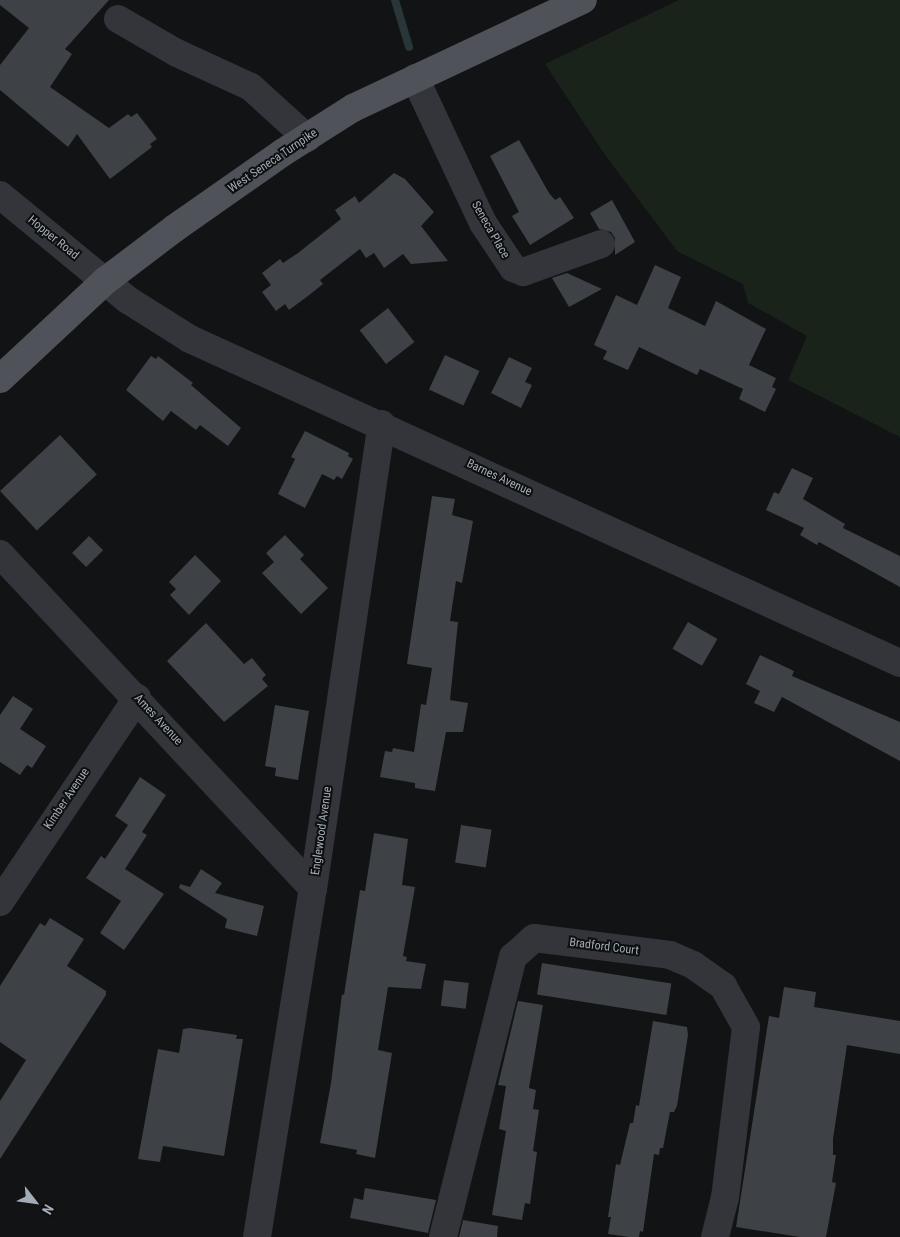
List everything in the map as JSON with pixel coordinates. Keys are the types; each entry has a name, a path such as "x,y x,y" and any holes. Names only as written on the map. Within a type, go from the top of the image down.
{"main road":[{"name":"West Seneca Turnpike","path":"0,379 105,282 175,228 353,108 583,0"}],"street":[{"path":"118,19 177,53 251,87 307,138"},
{"name":"Seneca Place","path":"415,78 483,223 513,268 523,272 601,244"},
{"name":"Hopper Road","path":"0,195 105,282"},
{"name":"Barnes Avenue","path":"105,282 128,300 190,339 382,424 900,663"},
{"name":"Englewood Avenue","path":"257,1237 313,890 382,424"},
{"name":"Ames Avenue","path":"0,554 137,698 313,890"},
{"name":"Kimber Avenue","path":"0,902 137,698"},
{"name":"Bradford Court","path":"443,1237 513,957 534,938 670,955 692,965 723,986 746,1027 725,1197 715,1237"}],"shaded area":[{"path":"679,0 900,0 900,437 788,380 807,336 748,303 743,284 677,251 603,152 545,64"}],"building":[{"path":"0,0 109,0 65,49 72,54 50,87 109,128 128,114 131,117 137,113 157,139 150,144 152,147 110,179 77,134 68,147 0,90 0,65 29,28 0,5"},
{"path":"519,140 549,193 555,200 560,197 574,218 530,245 512,216 519,212 490,156"},
{"path":"394,173 405,179 434,212 421,226 448,261 411,264 403,254 384,268 374,253 366,258 360,249 320,280 323,284 308,296 289,310 285,304 276,311 262,292 271,285 262,273 280,259 283,263 298,253 341,219 335,210 355,196 359,203"},
{"path":"612,200 635,242 615,255 615,238 611,232 599,229 590,213"},
{"path":"655,265 681,277 668,308 705,326 716,301 766,329 749,365 776,378 772,387 776,389 765,412 739,399 743,389 700,369 697,375 639,347 628,370 603,359 607,351 594,345 616,295 637,305"},
{"path":"567,273 602,289 569,307 552,278"},
{"path":"388,308 414,342 386,364 360,330"},
{"path":"445,355 479,371 463,405 429,389"},
{"path":"151,356 156,359 158,356 193,383 191,385 241,428 228,446 200,425 196,430 171,411 163,421 126,390"},
{"path":"509,357 532,368 525,382 532,385 521,408 491,393"},
{"path":"305,431 349,453 348,456 353,459 342,479 337,476 334,480 322,474 305,508 278,494 295,459 291,457"},
{"path":"60,435 97,474 37,530 0,491"},
{"path":"792,468 813,478 803,499 845,524 843,528 900,556 900,587 819,542 817,545 800,535 804,528 766,510 774,492 779,494"},
{"path":"432,496 455,499 452,515 473,521 462,583 456,581 450,621 458,622 450,700 468,703 463,732 446,732 435,791 415,788 415,783 380,777 385,751 392,752 393,748 414,752 421,704 426,705 432,668 407,664"},
{"path":"285,535 304,555 300,559 328,588 301,614 262,573 274,562 266,553"},
{"path":"89,536 103,550 86,567 72,553"},
{"path":"195,555 221,581 189,615 170,595 176,589 169,582"},
{"path":"688,622 717,639 702,666 672,649"},
{"path":"206,623 244,664 252,658 266,675 262,679 268,686 224,722 167,661"},
{"path":"760,655 794,671 792,676 900,722 900,761 782,697 774,712 754,703 760,691 746,684"},
{"path":"13,696 33,709 20,729 46,746 32,768 27,765 20,775 0,762 0,715"},
{"path":"275,705 309,711 298,780 275,776 276,768 265,766"},
{"path":"140,777 166,795 142,832 147,835 125,869 164,894 124,950 100,933 121,901 86,878 101,856 105,859 128,825 115,816"},
{"path":"461,825 492,830 486,867 455,863"},
{"path":"374,833 408,839 402,885 415,887 403,956 407,957 406,961 426,964 421,989 388,987 378,1050 392,1053 375,1158 356,1154 357,1150 320,1143 331,1083 342,994 344,995 360,890 365,891"},
{"path":"201,869 222,883 215,893 264,906 257,936 225,928 227,919 179,888 180,884 190,887"},
{"path":"50,918 84,939 67,966 106,991 106,995 0,1159 0,1101 26,1060 0,1042 0,986 40,923 45,926"},
{"path":"542,963 671,983 666,1015 537,995"},
{"path":"444,980 469,983 466,1009 441,1006"},
{"path":"784,987 816,992 814,1007 900,1021 900,1054 847,1045 833,1139 833,1155 836,1155 832,1182 836,1183 826,1237 800,1237 736,1227 769,1016 779,1018"},
{"path":"518,1001 543,1005 529,1088 536,1090 533,1109 539,1110 533,1151 537,1152 530,1204 525,1203 522,1220 492,1215 506,1131 499,1129 506,1086 498,1085"},
{"path":"653,1021 687,1027 688,1035 677,1106 674,1112 670,1112 663,1148 660,1148 659,1155 654,1154 643,1232 640,1231 639,1237 608,1234 611,1217 608,1217 616,1164 620,1165 630,1123 633,1123 636,1105 639,1106"},
{"path":"190,1028 237,1035 236,1039 243,1039 224,1156 163,1146 160,1162 138,1159 158,1049 179,1053 183,1029"},
{"path":"365,1188 436,1200 428,1233 350,1218 354,1198 363,1200"},
{"path":"463,1220 498,1226 497,1237 459,1237"}],"waterway":[{"path":"395,0 409,47"}]}
